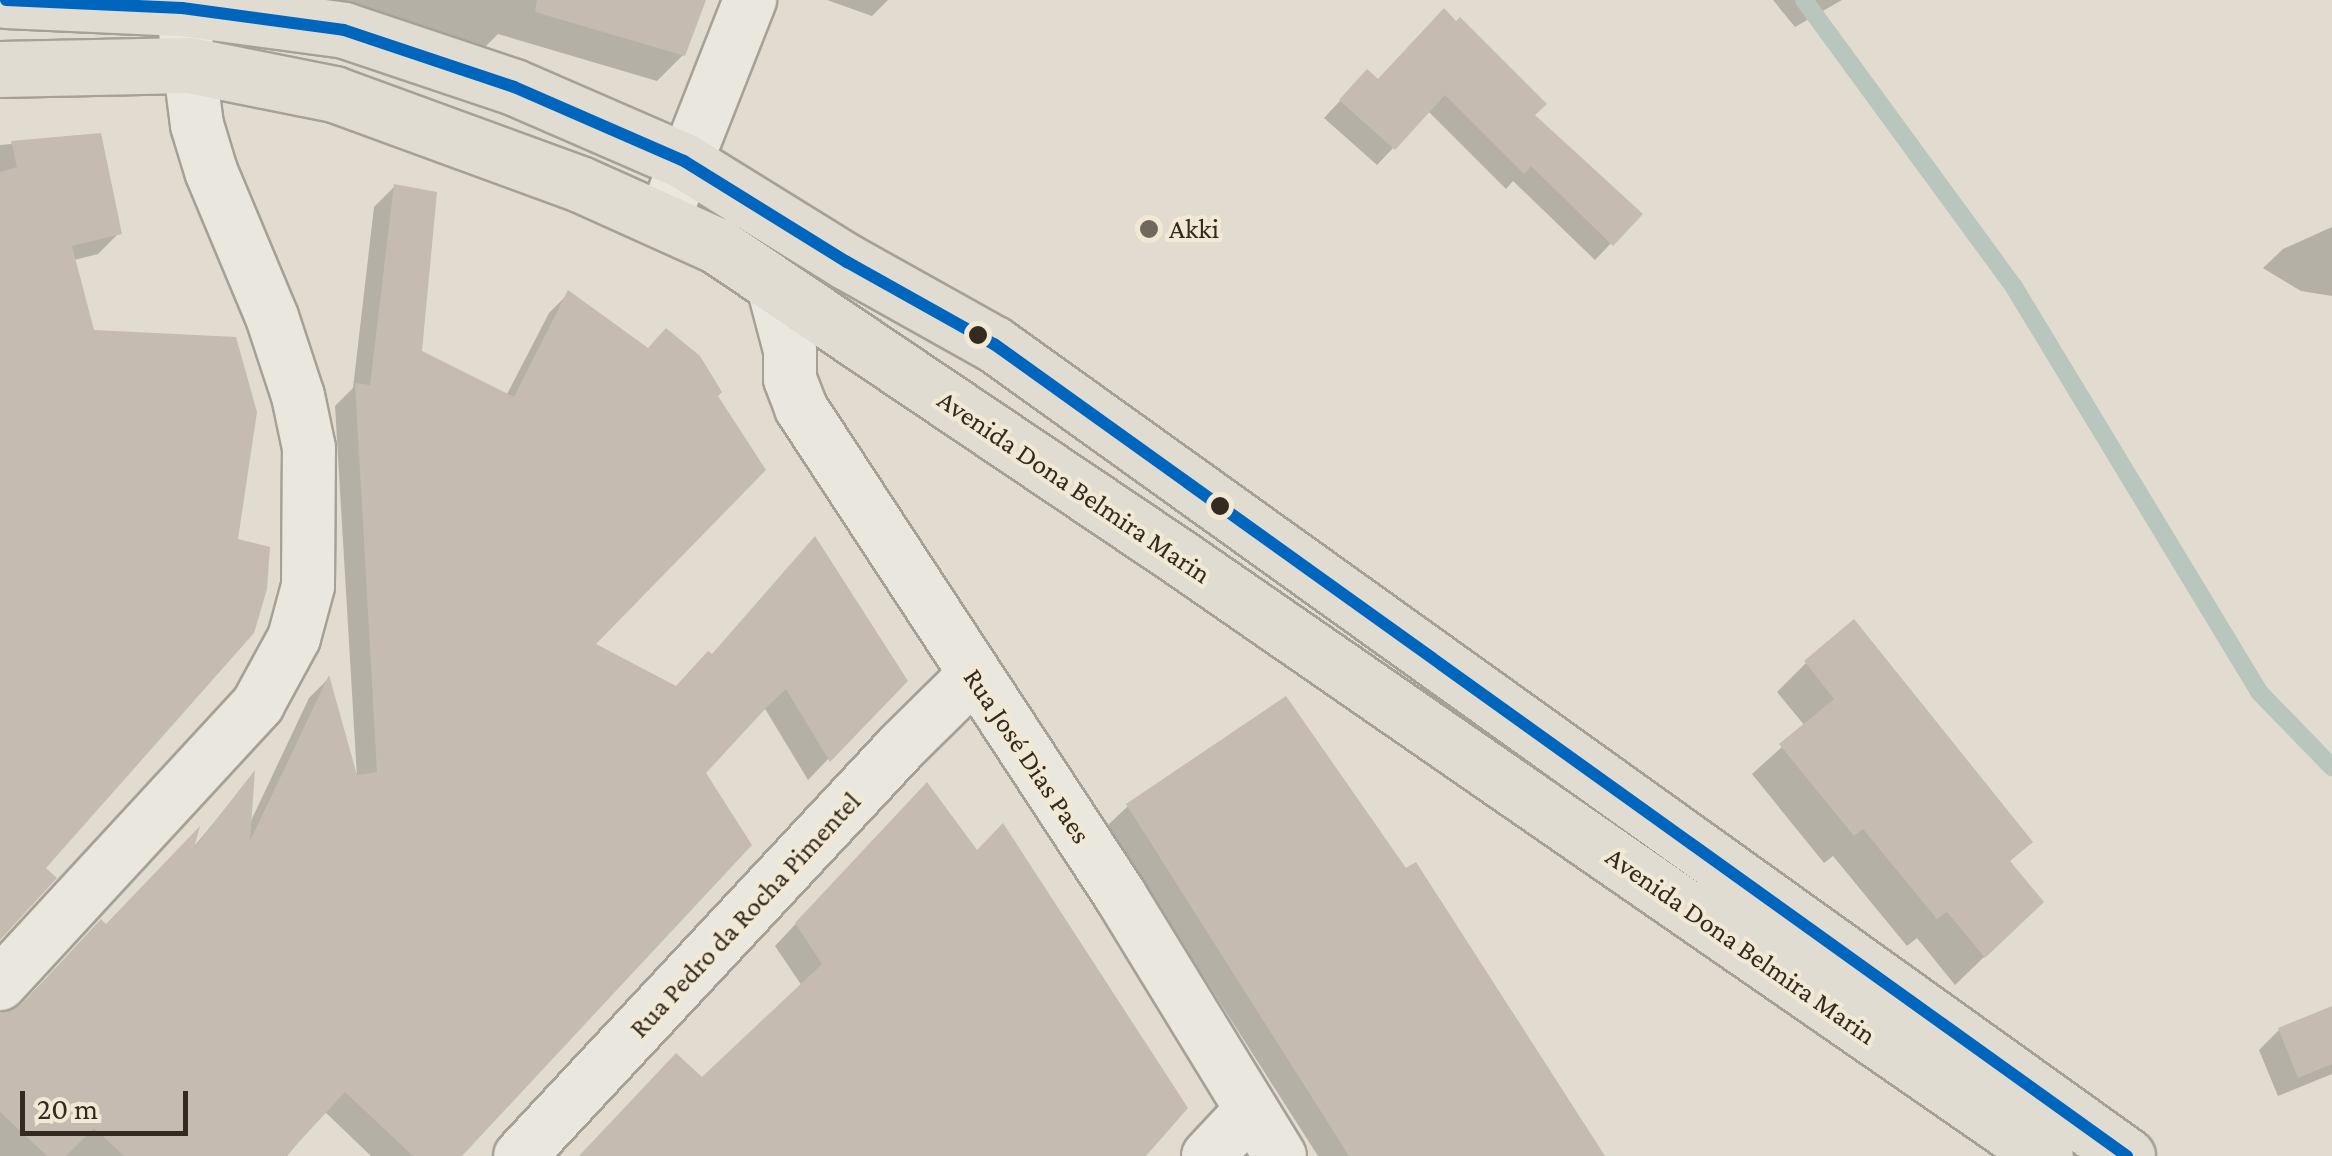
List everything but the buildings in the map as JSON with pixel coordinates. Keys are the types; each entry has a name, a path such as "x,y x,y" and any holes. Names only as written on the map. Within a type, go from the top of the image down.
{"main road":[{"name":"Avenida Dona Belmira Marin","path":"6,0 182,8 344,30 514,86 684,160 847,262 994,344 2127,1156"},
{"name":"Avenida Dona Belmira Marin","path":"0,69 189,65 334,94 580,184 716,245 790,312 2045,1156"}],"street":[{"path":"662,220 750,0"},
{"path":"0,984 258,704 294,638 308,586 309,448 298,396 272,316 211,171 198,126 182,8"},
{"path":"790,312 847,262"},
{"name":"Rua José Dias Paes","path":"790,312 790,379 802,408 865,501 973,676 1120,895 1280,1156"},
{"name":"Rua Pedro da Rocha Pimentel","path":"520,1156 902,746 973,676"},
{"path":"1208,1156 1250,1110"}],"waterway":[{"path":"1804,0 2014,287 2259,692 2332,767"}],"transit line":[{"path":"6,0 182,8 344,30 514,87 684,161 847,262 994,344 2127,1156"}],"place":[{"name":"Akki","path":"1149,229"}]}
